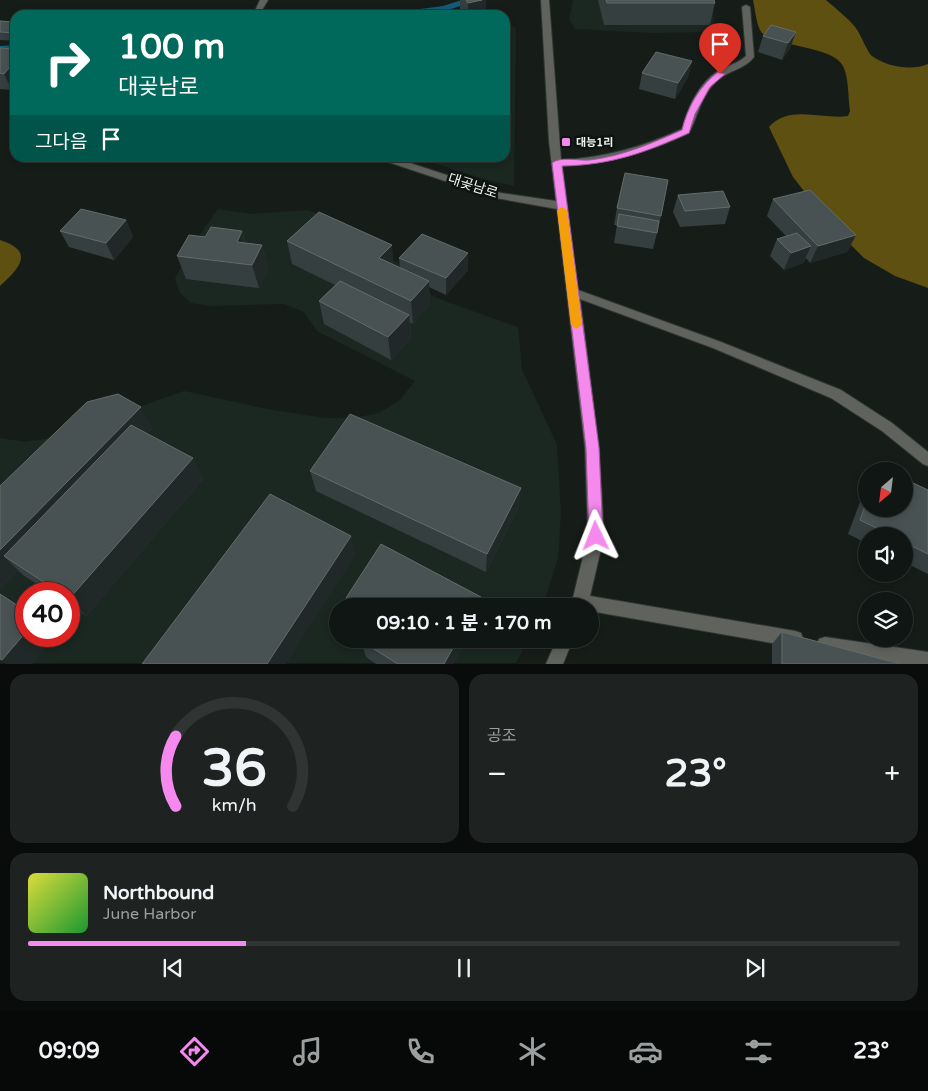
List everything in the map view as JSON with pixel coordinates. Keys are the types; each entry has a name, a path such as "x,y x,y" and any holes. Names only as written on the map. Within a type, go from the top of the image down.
{"street":[{"path":"545,0 556,163 592,448 596,536 581,598"},
{"path":"556,163 589,162 617,158 643,150 686,131 691,114 707,85 720,74 740,67 750,57 746,8"},
{"name":"대곶남로","path":"398,162 500,196 562,206"},
{"path":"572,292 717,345 836,394 887,427 928,460"},
{"path":"599,607 862,652 928,660"},
{"path":"554,664 561,648"}],"shaded area":[{"path":"573,0 708,0 715,23 714,32 653,33 575,29 569,19"},
{"path":"753,0 826,0 852,23 870,54 878,60 900,67 915,67 928,64 928,288 895,276 864,258 828,222 793,177 769,127 777,120 796,114 848,116 850,111 846,76 843,66 837,59 827,54 765,36 759,27"},
{"path":"510,24 516,28 514,186 484,179 431,162 510,162"},
{"path":"218,209 252,214 308,210 345,225 357,241 402,265 392,278 445,301 518,327 522,369 557,445 561,514 558,558 546,598 329,598 329,648 524,648 516,663 0,663 0,438 25,442 50,438 184,391 267,409 325,418 353,418 379,413 399,401 415,381 317,331 304,312 284,304 211,306 191,303 180,293 175,279 191,247"},
{"path":"0,240 18,249 21,260 13,273 0,286"}],"building":[{"path":"466,0 482,0 468,3"},
{"path":"606,0 714,0 715,3 607,3"},
{"path":"0,21 10,22 10,33 0,32"},
{"path":"771,25 796,32 788,43 763,36"},
{"path":"0,48 10,49 10,67 4,74 0,73"},
{"path":"656,52 692,61 678,83 642,73"},
{"path":"625,173 668,180 661,216 617,208"},
{"path":"810,190 856,235 818,246 773,199"},
{"path":"723,191 730,207 685,211 678,195"},
{"path":"81,209 126,220 106,243 60,231"},
{"path":"319,212 392,245 379,258 429,281 411,301 287,241"},
{"path":"619,214 659,221 657,233 617,226"},
{"path":"211,227 242,231 237,242 262,245 252,265 177,256 189,235 205,237"},
{"path":"797,233 811,246 791,253 777,239"},
{"path":"422,234 468,253 446,278 399,258"},
{"path":"340,281 409,315 388,337 319,301"},
{"path":"118,394 141,407 0,550 0,486 87,402"},
{"path":"350,414 521,488 487,554 310,471"},
{"path":"131,425 193,458 80,586 80,582 44,582 4,556"},
{"path":"913,483 928,490 928,554 913,546 913,527 874,527 860,520 861,518 912,518"},
{"path":"270,494 351,536 267,664 142,664"},
{"path":"381,544 481,597 480,598 346,598"},
{"path":"0,594 15,604 15,645 2,660 0,659"},
{"path":"782,632 900,664 782,664"},
{"path":"372,648 453,648 444,664 398,664"}],"waterway":[{"path":"429,10 444,8 469,0"},
{"path":"0,48 10,47"}],"slow traffic":[{"path":"562,210 576,325"}],"place":[{"name":"대능1리","path":"566,142"}],"route":[{"path":"596,536 592,448 556,163 589,162 617,158 643,150 686,131 691,114 707,85 720,74"}]}
